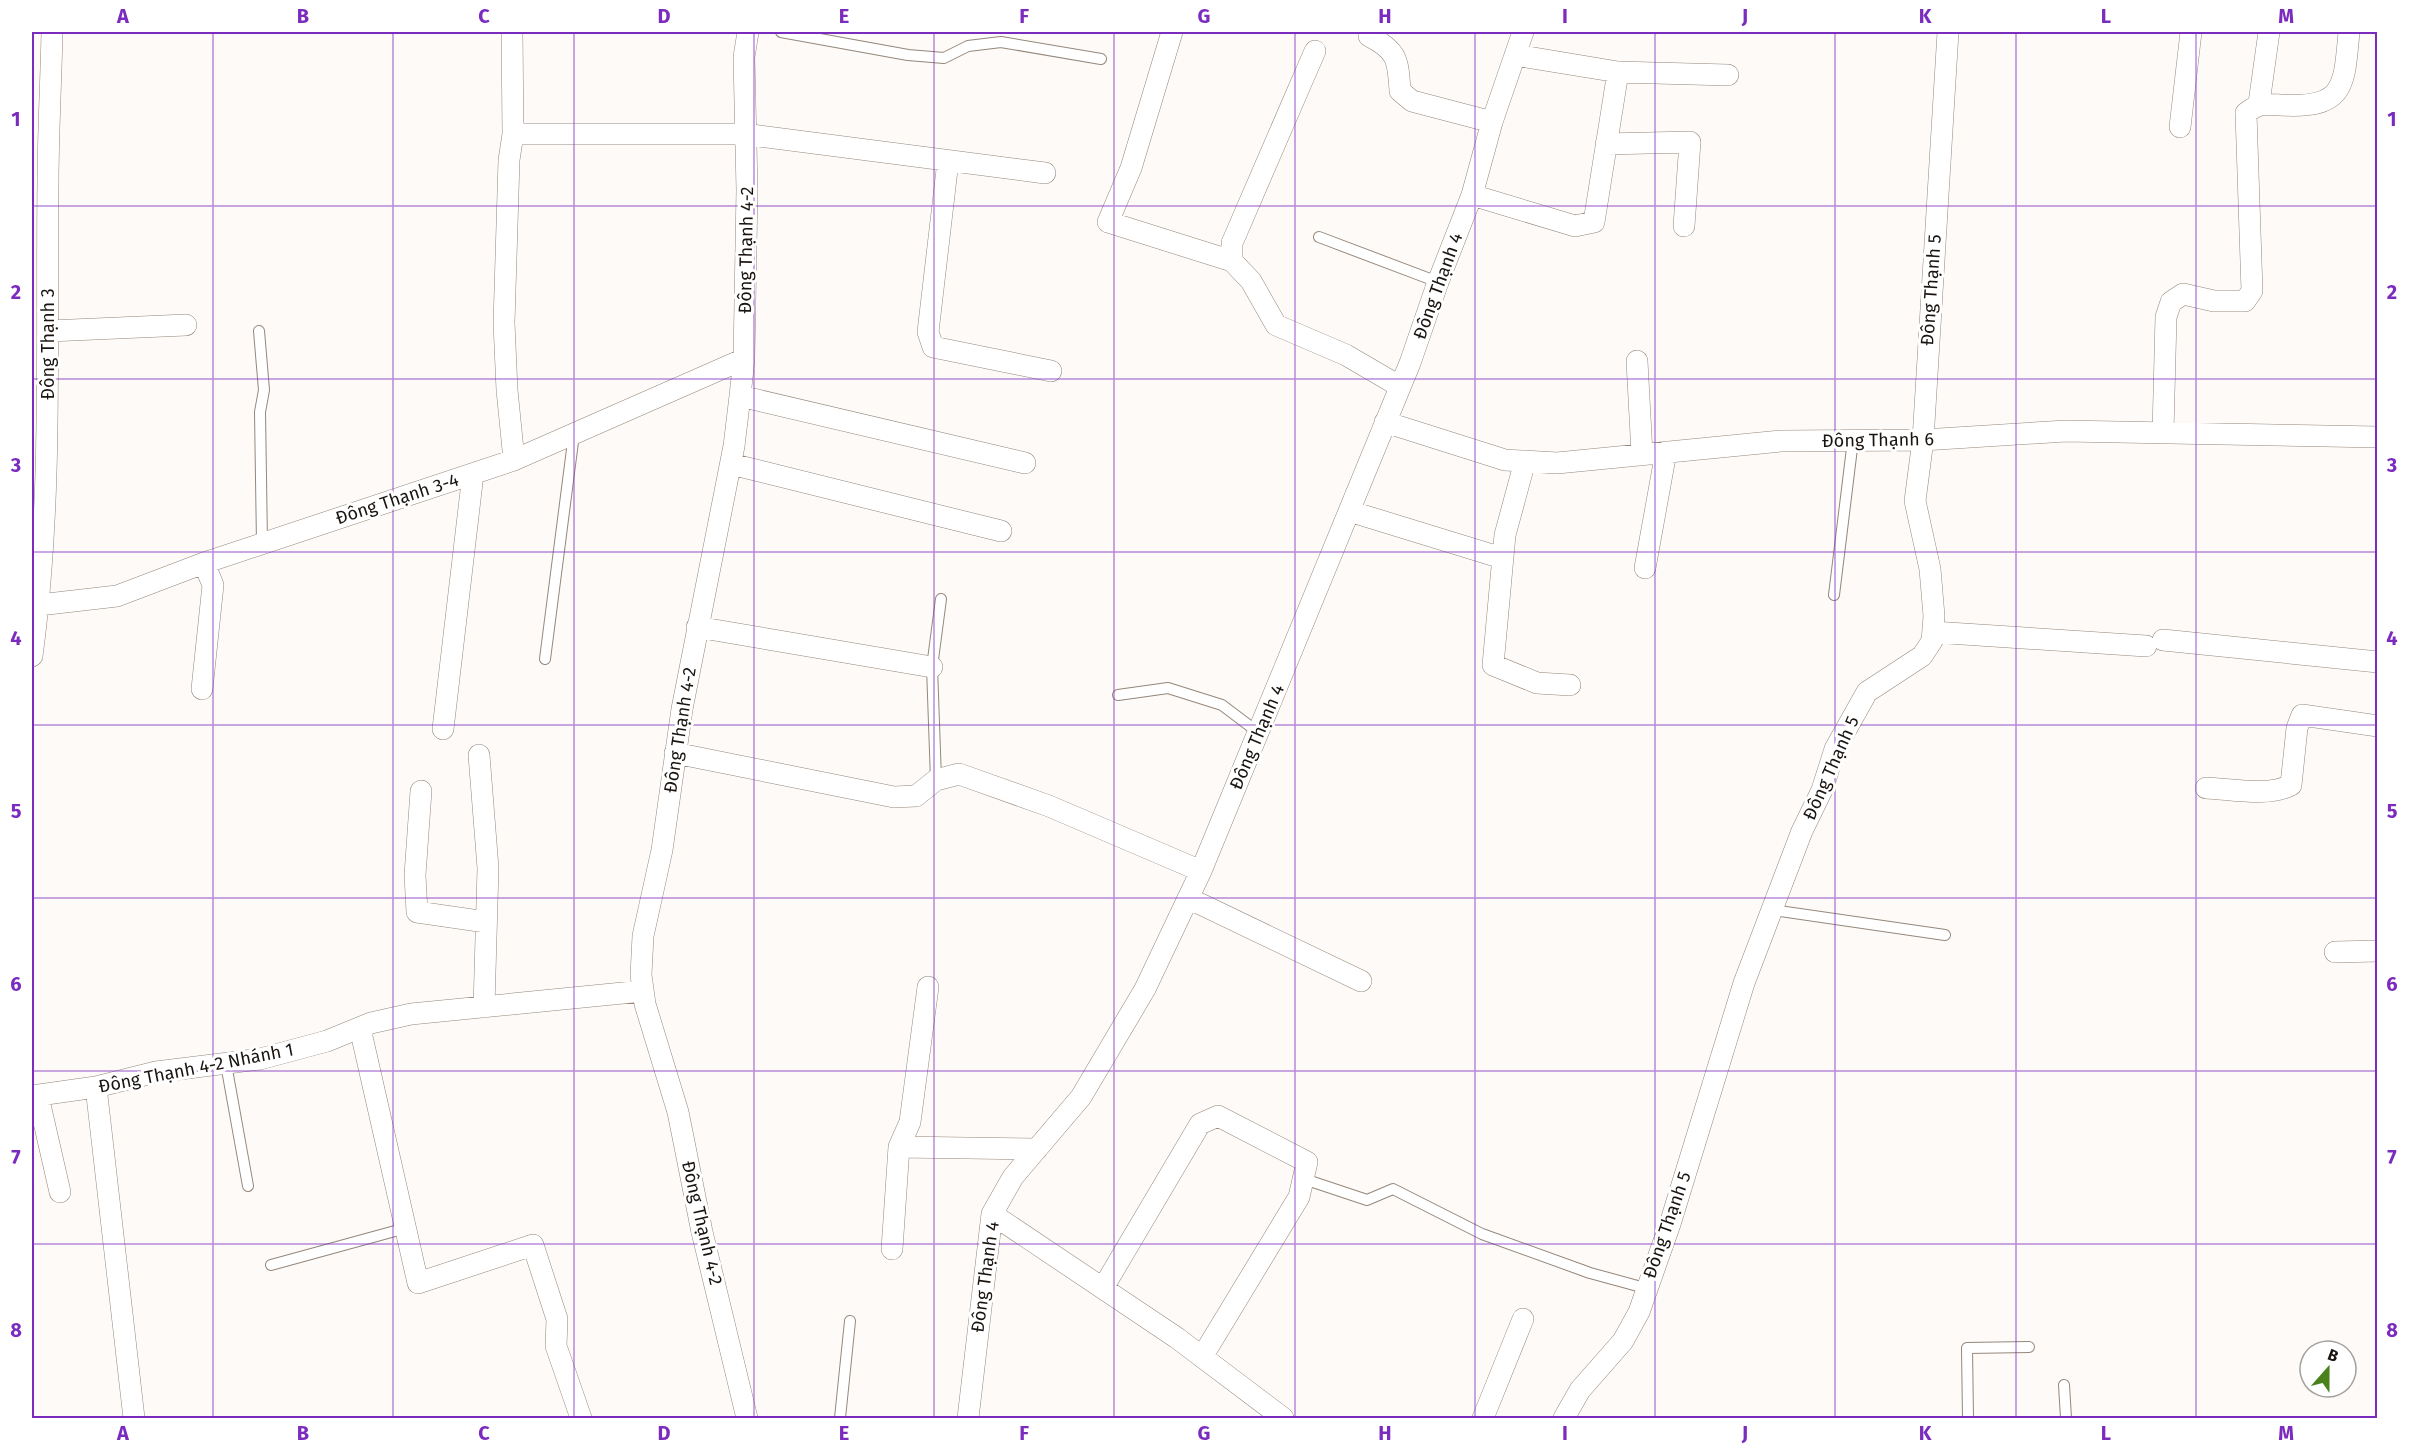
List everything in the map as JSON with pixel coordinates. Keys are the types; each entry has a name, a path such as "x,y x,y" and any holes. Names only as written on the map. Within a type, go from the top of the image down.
{"street":[{"name":"Đông Thạnh 3","path":"32,656 39,605 39,449 49,331 40,185 52,32"},
{"path":"512,32 513,134 509,160 504,323 507,390 514,460"},
{"name":"Đông Thạnh 4-2","path":"747,1419 702,1232 678,1112 643,991 641,975 643,936 662,850 675,753 697,627 731,464 740,396 744,359 747,190 744,57 748,32"},
{"path":"1172,32 1131,168 1108,222 1232,261 1251,280 1276,325 1346,355 1399,386"},
{"name":"Đông Thạnh 4","path":"968,1419 992,1214 1013,1177 1081,1097 1145,989 1201,871 1410,363 1472,195 1492,122 1523,32"},
{"name":"Đông Thạnh 5","path":"1564,1419 1580,1390 1623,1341 1639,1312 1645,1288 1670,1224 1744,983 1802,831 1822,790 1835,749 1867,692 1922,656 1932,641 1935,616 1930,569 1915,501 1923,440 1948,32"},
{"path":"2180,127 2191,32"},
{"path":"2259,103 2269,32"},
{"path":"2163,432 2166,317 2171,302 2182,294 2214,301 2245,301 2252,291 2246,113 2259,103 2304,105 2329,101 2339,90 2349,32"},
{"path":"1369,36 1390,46 1399,64 1400,91 1412,101 1492,122"},
{"path":"1232,261 1232,243 1315,51"},
{"path":"1515,55 1618,72 1728,75"},
{"path":"1472,195 1575,226 1594,222 1618,72"},
{"path":"513,134 744,134 1046,172"},
{"path":"1606,144 1690,142 1684,226"},
{"path":"948,161 928,332 933,347 1051,371"},
{"path":"49,331 186,325"},
{"name":"Đông Thạnh 3-4","path":"39,605 117,596 204,563 514,460 744,359"},
{"path":"1637,361 1642,454"},
{"path":"740,396 1025,464"},
{"name":"Đông Thạnh 6","path":"1385,422 1505,460 1557,462 1781,441 1923,440 2066,431 2378,437"},
{"path":"1645,568 1666,452"},
{"path":"1525,461 1505,535 1493,665 1537,682 1570,686"},
{"path":"731,464 1001,531"},
{"path":"443,729 473,474"},
{"path":"1349,511 1502,558"},
{"path":"202,689 213,585 204,563"},
{"path":"697,627 932,667"},
{"path":"1933,632 2154,643 2378,662"},
{"path":"2206,788 2276,790 2291,785 2297,728 2302,715 2378,726"},
{"path":"675,753 894,797 916,796 936,780 959,774 1049,806 1201,871"},
{"path":"479,755 488,868 484,1007"},
{"path":"421,791 415,875 417,912 486,922"},
{"path":"1188,898 1361,981"},
{"path":"2335,952 2378,951"},
{"path":"892,1249 899,1147 910,1122 928,987"},
{"name":"Đông Thạnh 4-2 Nhánh 1","path":"35,1096 96,1087 156,1072 260,1059 411,1014 643,991"},
{"path":"360,1028 418,1282 533,1245 557,1319 556,1346 581,1419"},
{"path":"96,1087 134,1419"},
{"path":"35,1096 60,1192"},
{"path":"1103,1288 1200,1124 1218,1116 1307,1162 1299,1197 1202,1357"},
{"path":"899,1147 1037,1149"},
{"path":"992,1214 1202,1357 1283,1419"},
{"path":"1483,1419 1522,1319"}],"lane":[{"path":"781,32 908,55 945,58 968,46 1001,42 1101,59"},
{"path":"978,45 979,32"},
{"path":"1319,237 1438,282"},
{"path":"259,331 264,390 260,412 262,544"},
{"path":"545,659 574,434"},
{"path":"1834,595 1853,440"},
{"path":"936,780 932,667 941,599"},
{"path":"1118,695 1167,688 1222,705 1259,733"},
{"path":"1773,910 1945,935"},
{"path":"226,1064 249,1186"},
{"path":"1304,1179 1367,1200 1393,1189 1482,1234 1590,1273 1645,1288"},
{"path":"271,1265 406,1228"},
{"path":"840,1419 849,1321"},
{"path":"1968,1419 1967,1348 2029,1347"},
{"path":"2064,1385 2066,1419"}]}
